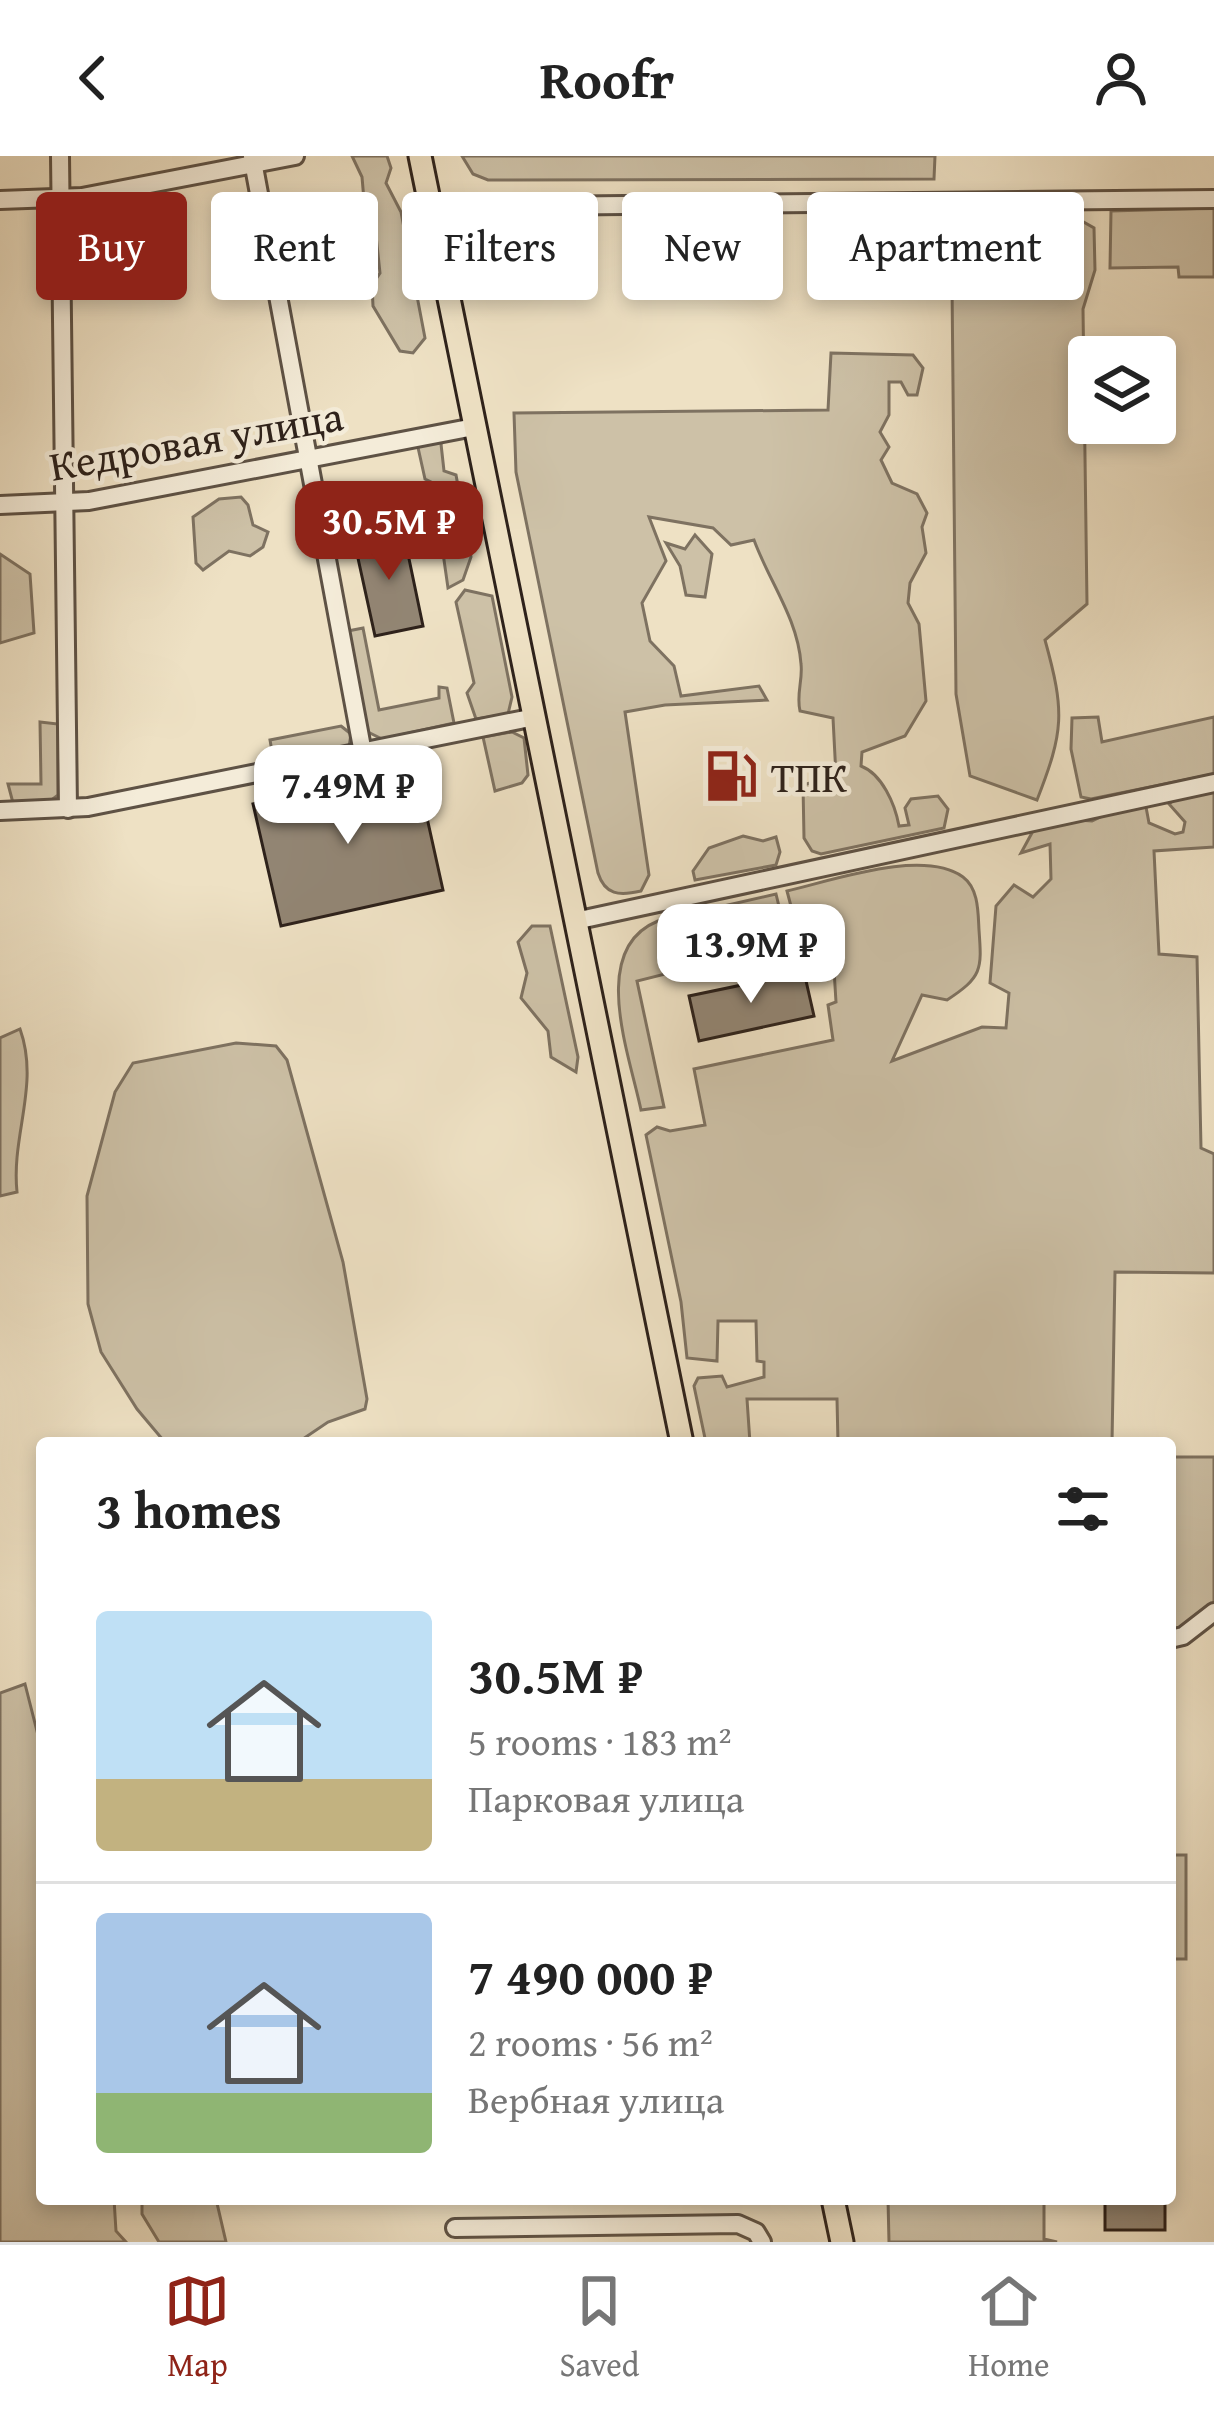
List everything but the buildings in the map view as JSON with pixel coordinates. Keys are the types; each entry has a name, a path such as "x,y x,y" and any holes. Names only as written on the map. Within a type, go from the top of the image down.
{"main road":[{"path":"420,156 427,192"},
{"path":"449,300 681,1437"},
{"path":"834,2205 842,2242"}],"street":[{"path":"60,156 60,192"},
{"path":"95,192 295,156"},
{"path":"253,160 363,754"},
{"path":"0,200 36,199"},
{"path":"598,205 1214,199"},
{"path":"61,300 68,809"},
{"name":"Кедровая улица","path":"0,505 64,503 474,427"},
{"path":"0,811 68,809 535,717"},
{"path":"575,921 1214,783"},
{"path":"1176,1638 1214,1612"},
{"path":"455,2228 737,2224 756,2232 763,2242"}],"shaded area":[{"path":"352,156 387,156 391,168 386,183 402,217 402,300 418,300 425,338 413,353 400,351 373,306 373,300 378,300 380,273 378,192 363,192"},
{"path":"462,156 935,156 934,179 488,180 473,174"},
{"path":"1214,208 1214,277 1179,277 1178,267 1110,268 1111,211"},
{"path":"1084,222 1094,228 1095,270 1083,309 1083,336 1068,336 1068,444 1085,444 1087,604 1045,640 1059,721 1037,800 970,776 956,694 952,300 1084,300"},
{"path":"831,353 913,355 923,368 917,395 908,395 901,382 889,382 889,415 880,432 889,447 881,460 892,483 917,494 927,513 922,527 926,553 910,583 908,603 919,624 926,701 905,736 862,752 861,766 886,791 899,826 909,825 905,808 911,799 938,796 948,809 944,828 821,854 812,851 804,838 803,785 836,776 833,718 800,711 799,647 754,540 731,545 713,528 649,517 666,561 642,603 650,641 674,666 681,696 759,686 767,700 665,705 625,712 649,875 641,891 614,892 598,873 516,472 514,413 828,410"},
{"path":"447,437 441,444 444,471 456,475 471,557 463,580 448,588 433,483 425,479 417,443"},
{"path":"241,497 253,525 268,532 263,547 250,556 229,551 203,570 196,563 193,517 219,499"},
{"path":"695,535 712,554 705,597 686,595 680,566 666,543 685,549"},
{"path":"0,554 30,574 34,633 0,643"},
{"path":"465,590 492,596 512,697 508,714 476,719 467,693 474,683 456,602"},
{"path":"363,628 379,710 439,698 439,687 447,688 454,723 382,739 368,732 348,631"},
{"path":"1098,717 1102,742 1214,717 1214,774 1091,799 1081,797 1071,749 1072,718"},
{"path":"40,722 58,724 58,795 49,802 13,803 8,784 41,784"},
{"path":"341,726 351,734 349,747 280,761 273,757 270,740"},
{"path":"512,732 524,738 528,775 522,783 495,791 483,737"},
{"path":"1214,788 1214,847 1154,851 1159,954 1197,957 1201,1148 1214,1154 1214,1273 1115,1272 1112,1437 838,1437 837,1399 747,1399 750,1437 705,1437 694,1386 698,1378 722,1376 727,1387 764,1377 764,1362 757,1361 756,1321 718,1321 717,1361 687,1358 681,1302 646,1135 657,1127 670,1131 705,1125 694,1069 833,1040 828,1005 836,1002 832,937 797,929 787,891 901,866 946,869 972,888 978,916 977,971 947,1000 922,995 892,1061 982,1027 1006,1028 1009,993 990,983 996,906 1014,885 1033,897 1051,879 1050,844 1021,853 1033,831 1063,819 1092,821 1117,809 1146,807 1149,823 1175,834 1183,832 1185,822 1169,804"},
{"path":"743,836 763,841 776,837 780,852 776,865 695,880 693,871 709,848"},
{"path":"776,894 782,919 751,934 737,956 637,981 664,1107 641,1110 619,1006 624,955 637,935 658,921"},
{"path":"532,926 550,926 578,1057 576,1072 551,1057 548,1031 521,998 527,973 518,942"},
{"path":"20,1029 27,1070 17,1192 0,1196 0,1038"},
{"path":"236,1043 276,1046 287,1060 343,1262 365,1409 328,1422 306,1437 160,1437 137,1409 101,1352 88,1304 87,1196 115,1092 133,1063"},
{"path":"1176,1457 1214,1457 1214,1606 1176,1631"},
{"path":"25,1684 36,1727 36,2205 114,2205 116,2231 126,2242 0,2242 0,1693"},
{"path":"1176,1855 1186,1855 1186,1959 1176,1959"},
{"path":"142,2205 217,2205 226,2242 159,2242 142,2214"},
{"path":"888,2205 1044,2205 1044,2239 1057,2242 889,2242"}],"place":[{"name":"ТПК","path":"731,776"}]}
